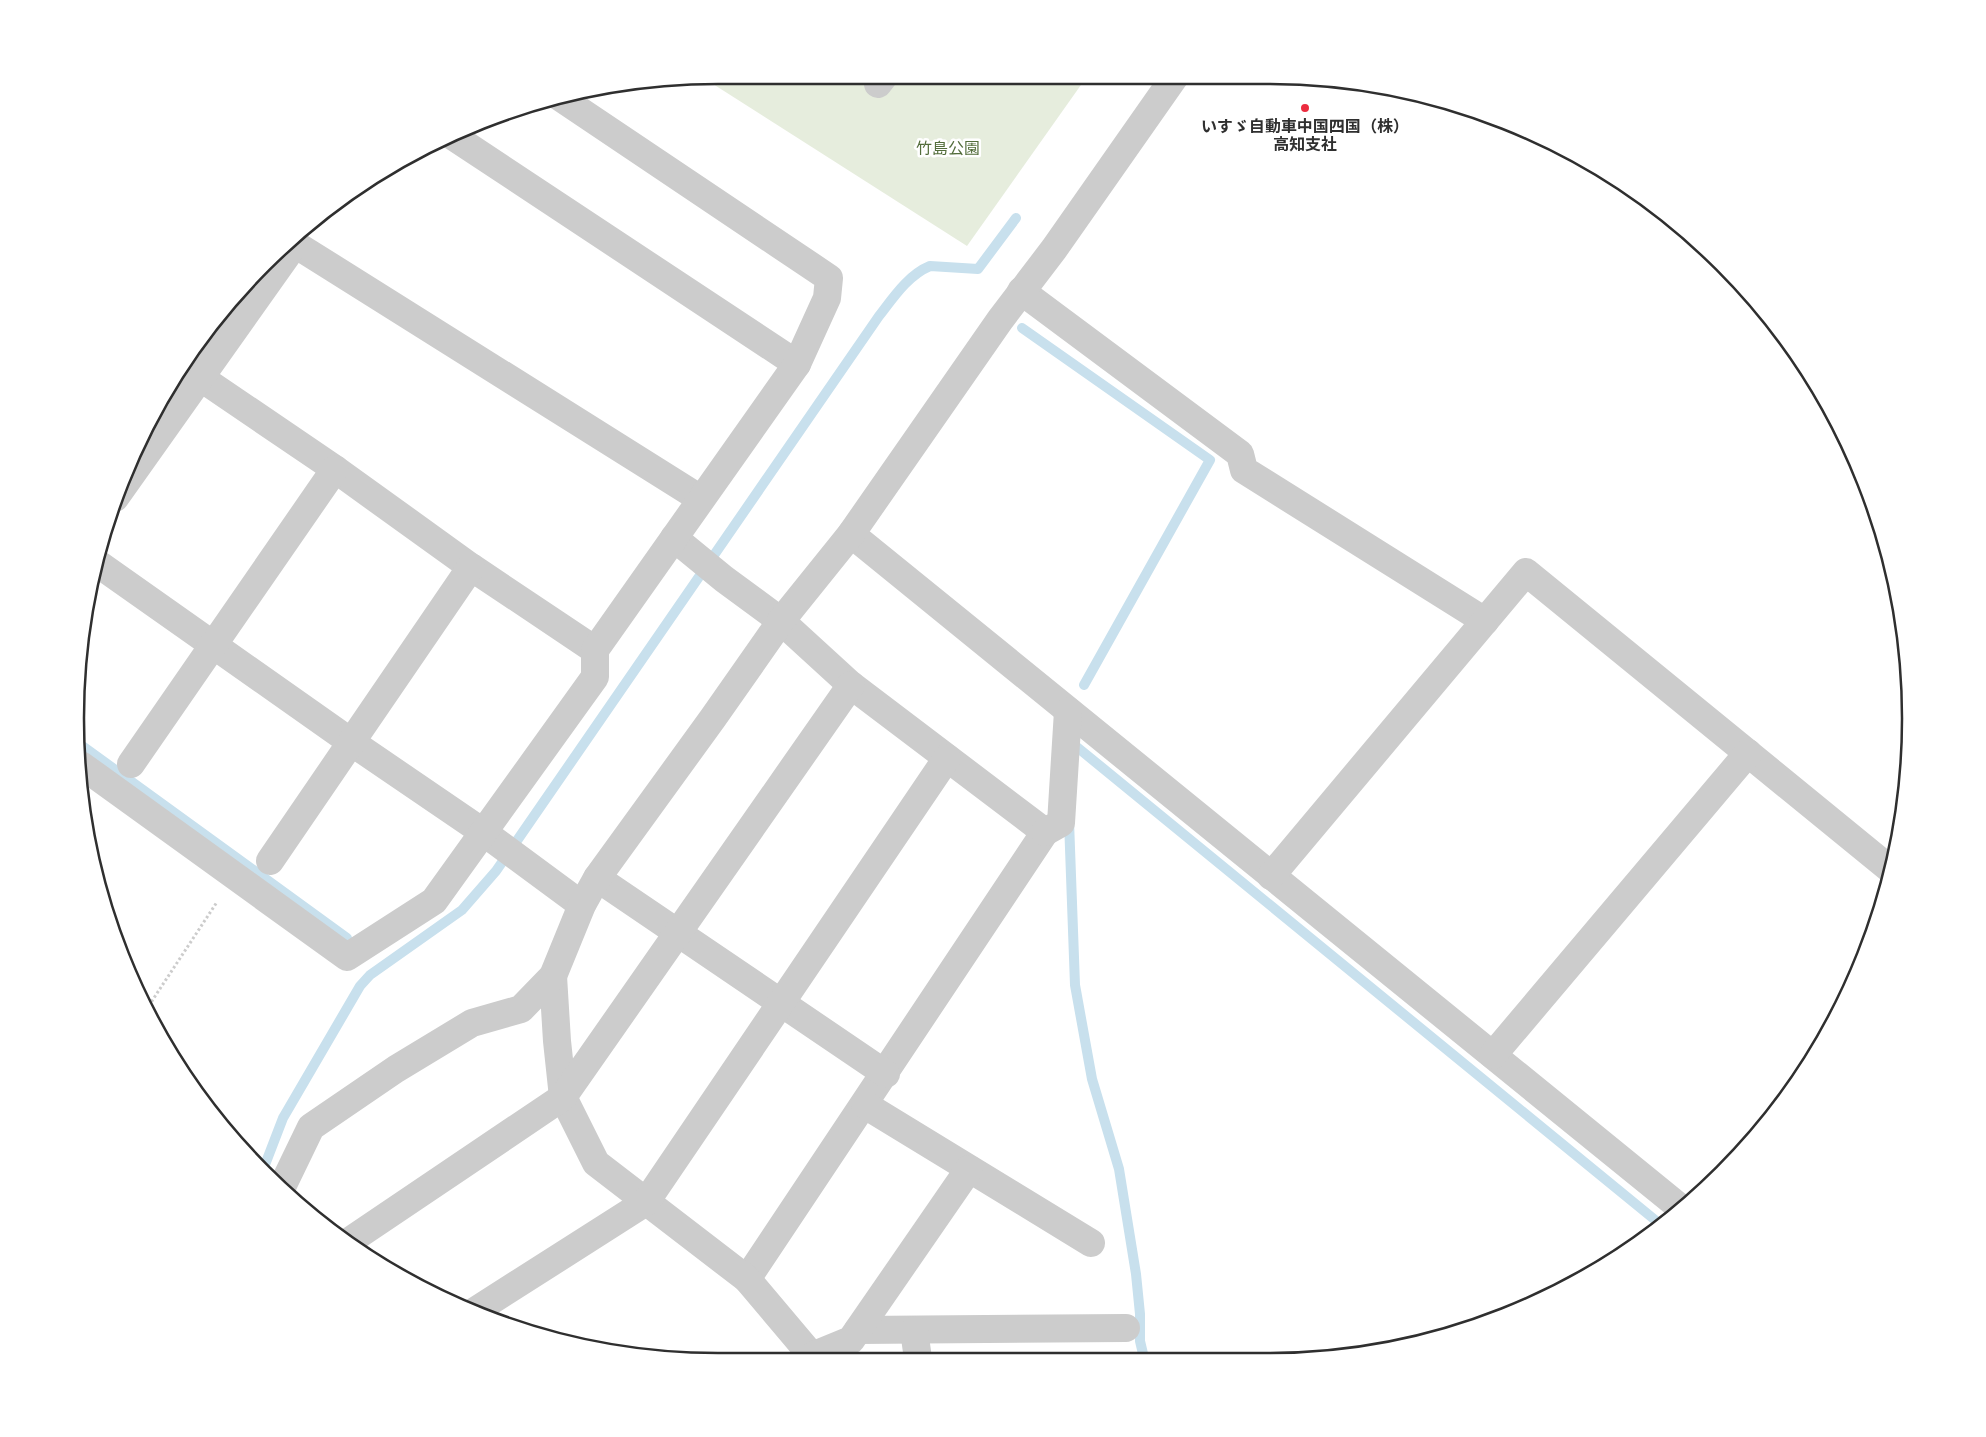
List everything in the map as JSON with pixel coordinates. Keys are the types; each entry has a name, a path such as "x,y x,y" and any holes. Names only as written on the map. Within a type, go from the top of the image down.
{"street":[{"path":"285,1181 311,1127 396,1069 472,1024 521,1009 553,976 582,905 597,878 713,718 780,621 851,534 1021,291 1054,249 1170,84"},
{"path":"86,769 348,957 434,901 486,834 595,677 595,650 681,544 701,499 796,364 827,298 829,278 567,102"},
{"path":"458,140 796,364"},
{"path":"296,245 701,499"},
{"path":"134,471 288,253"},
{"path":"1021,291 1240,454 1244,470 1485,621"},
{"path":"201,378 335,469 471,567 595,650"},
{"path":"131,764 335,469"},
{"path":"851,534 1676,1204"},
{"path":"681,544 780,621 851,685 1045,832"},
{"path":"102,567 351,742 486,834 582,905"},
{"path":"270,861 471,567"},
{"path":"1272,876 1526,572 1885,864"},
{"path":"354,1238 563,1098 851,685"},
{"path":"747,1279 886,1074 1045,832 1061,823 1068,711"},
{"path":"1493,1055 1748,753"},
{"path":"481,1307 646,1202 947,758"},
{"path":"597,878 886,1074"},
{"path":"553,976 563,1098 596,1163 747,1279 808,1353"},
{"path":"864,1105 1091,1243"},
{"path":"823,1353 851,1340 969,1169"},
{"path":"858,1330 1126,1328"},
{"path":"914,1330 917,1353"}],"path":[{"path":"151,1003 234,876"}],"green space":[{"name":"竹島公園","path":"713,84 1082,84 967,246"}],"waterway":[{"path":"266,1163 283,1118 360,986 370,975 462,910 496,871 895,295 915,275 930,266 978,269 1016,218"},
{"path":"1022,328 1210,460 1084,685"},
{"path":"1072,743 1656,1221"},
{"path":"85,748 347,938"},
{"path":"1069,821 1075,985 1092,1079 1119,1169 1136,1274 1140,1314 1140,1341 1143,1353"}],"place":[{"name":"いすゞ自動車中国四国（株） 高知支社","path":"1305,108"}]}
